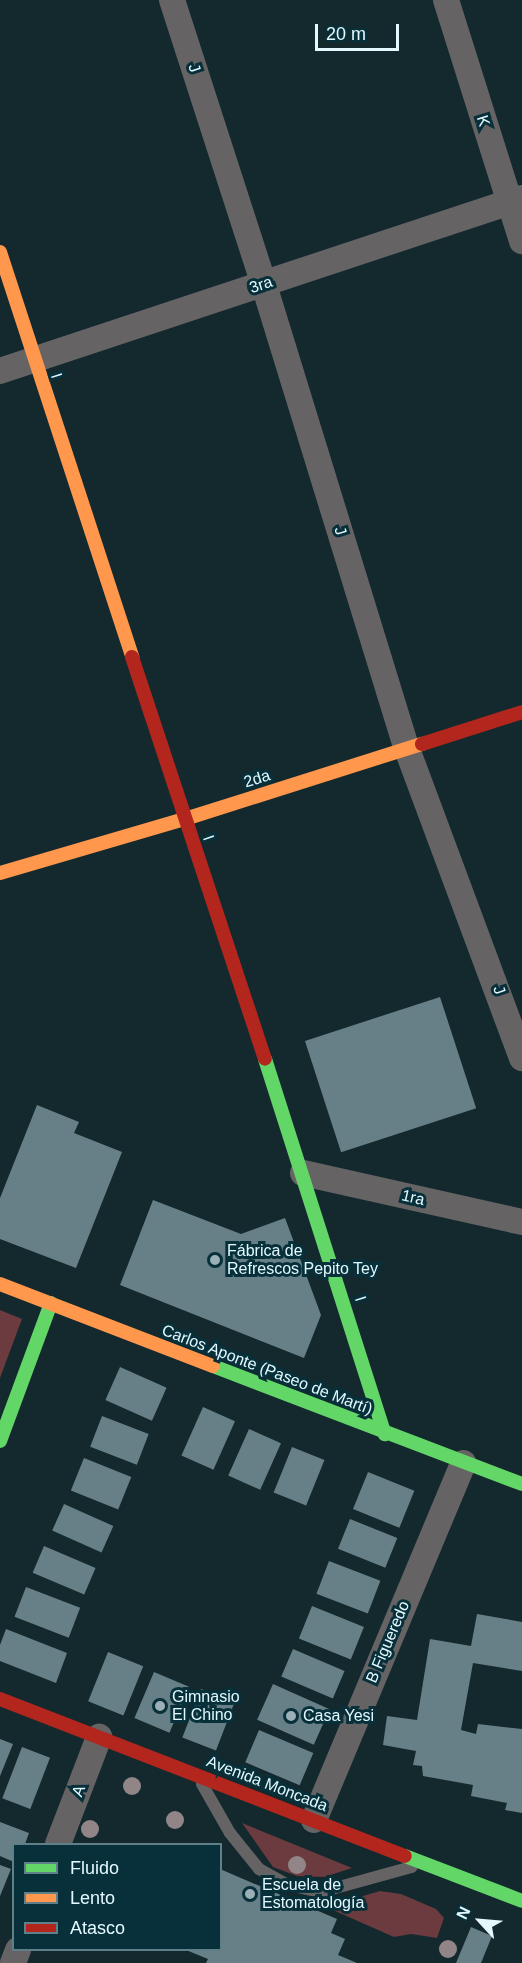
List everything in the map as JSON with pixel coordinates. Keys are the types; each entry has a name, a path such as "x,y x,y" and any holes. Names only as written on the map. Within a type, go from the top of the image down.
{"street":[{"name":"J","path":"172,0 264,285 407,749 522,1058"},
{"name":"K","path":"446,0 515,200 522,241"},
{"name":"3ra","path":"0,371 515,200"},
{"name":"I","path":"0,252 33,360 303,1173 386,1434"},
{"name":"2da","path":"0,873 184,819 522,712"},
{"name":"1ra","path":"303,1173 522,1222"},
{"name":"Carlos Aponte (Paseo de Martí)","path":"0,1284 386,1434 522,1484"},
{"path":"0,1441 51,1303"},
{"name":"B Figueredo","path":"314,1820 463,1463"},
{"name":"Avenida Moncada","path":"0,1699 522,1901"},
{"name":"A","path":"59,1843 99,1737"}],"lane":[{"path":"197,1775 230,1833 259,1869 288,1886 321,1892 425,1863"}],"shaded area":[{"path":"0,1310 22,1319 0,1378"},
{"path":"242,1823 352,1868 324,1877 297,1876 273,1867"},
{"path":"380,1891 401,1894 436,1909 444,1918 437,1938 411,1934 394,1937 326,1907"}],"building":[{"path":"440,997 476,1108 341,1152 305,1041"},
{"path":"37,1105 79,1122 74,1133 122,1152 76,1268 0,1239 0,1198"},
{"name":"Fábrica de Refrescos Pepito Tey","path":"153,1200 241,1234 285,1218 321,1315 304,1358 120,1285"},
{"path":"120,1367 167,1388 152,1421 105,1400"},
{"path":"203,1407 235,1421 213,1470 181,1455"},
{"path":"102,1416 149,1434 137,1465 90,1447"},
{"path":"249,1429 281,1443 260,1490 228,1476"},
{"path":"292,1447 324,1460 306,1506 274,1492"},
{"path":"84,1458 131,1477 118,1510 71,1490"},
{"path":"368,1472 414,1491 399,1528 353,1509"},
{"path":"64,1504 113,1526 102,1552 52,1530"},
{"path":"350,1519 397,1538 385,1568 338,1549"},
{"path":"44,1546 96,1568 84,1595 33,1573"},
{"path":"329,1561 380,1581 368,1613 316,1594"},
{"path":"26,1587 80,1608 69,1638 15,1617"},
{"path":"312,1606 364,1627 351,1659 299,1638"},
{"path":"477,1614 522,1622 522,1671 473,1663 461,1730 476,1734 478,1724 522,1729 522,1813 505,1810 507,1803 471,1796 473,1785 423,1776 422,1766 413,1765 416,1751 383,1745 387,1716 417,1720 430,1639 471,1646"},
{"path":"6,1629 67,1653 56,1683 0,1661 0,1645"},
{"path":"293,1649 345,1671 333,1698 281,1677"},
{"path":"108,1652 143,1666 123,1715 88,1701"},
{"path":"154,1672 189,1687 169,1733 134,1718"},
{"path":"273,1684 330,1709 314,1745 257,1720"},
{"path":"201,1689 235,1702 216,1750 182,1738"},
{"path":"259,1730 313,1753 300,1785 245,1762"},
{"path":"0,1739 13,1744 0,1776"},
{"path":"22,1747 50,1758 30,1809 2,1798"},
{"path":"0,1822 29,1833 25,1843 12,1843 12,1861 0,1856"},
{"path":"0,1865 11,1869 0,1896"},
{"name":"Escuela de Estomatología","path":"222,1870 337,1919 331,1933 345,1939 338,1955 357,1963 206,1963 208,1959 188,1951 222,1951"},
{"path":"471,1927 492,1936 481,1963 456,1963"}],"traffic: fast":[{"path":"265,1059 385,1434"},
{"path":"0,1441 51,1303"},
{"path":"213,1366 522,1484"},
{"path":"405,1856 522,1901"}],"traffic: slow":[{"path":"0,252 132,657"},
{"path":"0,873 185,819 422,744"},
{"path":"0,1284 213,1366"}],"traffic: jam":[{"path":"132,657 265,1059"},
{"path":"422,744 522,712"},
{"path":"0,1699 405,1856"}],"place":[{"name":"Fábrica de Refrescos Pepito Tey","path":"215,1260"},
{"name":"Gimnasio El Chino","path":"160,1706"},
{"name":"Casa Yesi","path":"291,1716"},
{"name":"Escuela de Estomatología","path":"250,1894"}]}
